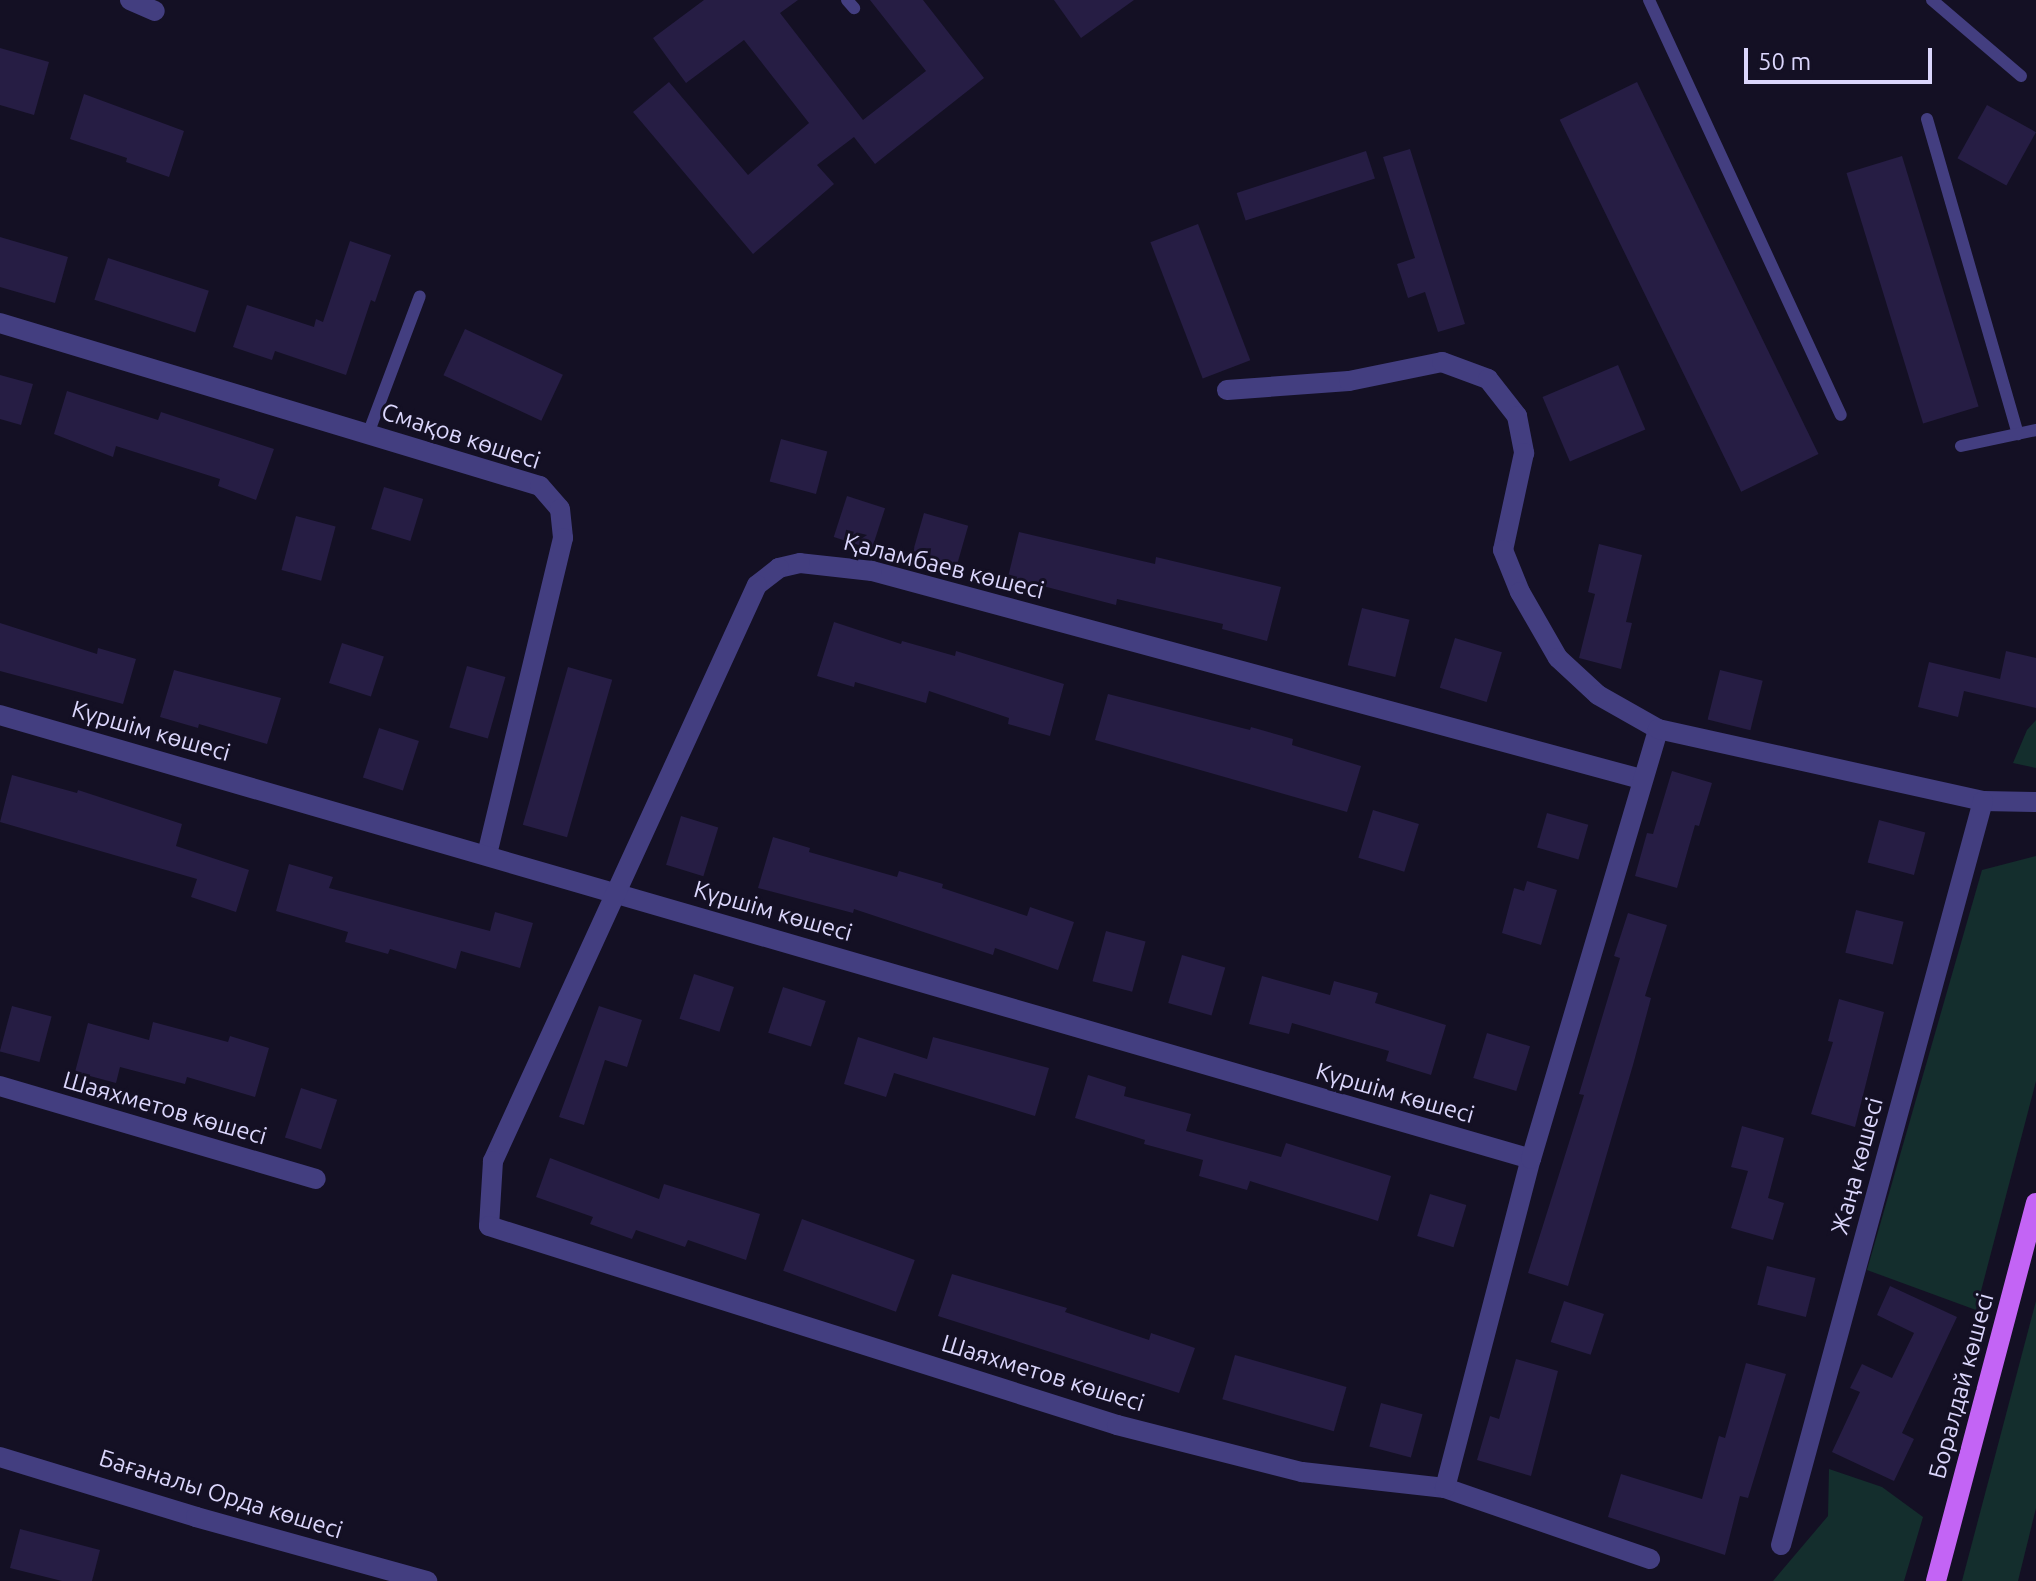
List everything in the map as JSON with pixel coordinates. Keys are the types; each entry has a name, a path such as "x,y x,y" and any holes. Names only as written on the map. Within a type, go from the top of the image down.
{"main road":[{"name":"Боралдай көшесі","path":"1936,1581 2036,1203"}],"street":[{"path":"130,0 155,11"},
{"name":"Смақов көшесі","path":"0,323 540,486 560,509 563,538 487,854"},
{"path":"1227,390 1349,381 1442,362 1488,379 1517,416 1524,453 1503,550 1520,592 1558,658 1598,695 1658,729 1983,801 2036,802"},
{"name":"Қаламбаев көшесі","path":"493,1161 757,585 779,568 800,563 872,571 1641,779"},
{"name":"Күршім көшесі","path":"0,715 1531,1159"},
{"path":"1445,1488 1531,1159 1658,729"},
{"name":"Жаңа көшесі","path":"1781,1545 1983,801"},
{"name":"Шаяхметов көшесі","path":"0,1086 316,1179"},
{"name":"Шаяхметов көшесі","path":"493,1161 489,1226 1117,1425 1302,1472 1445,1488 1650,1559"},
{"name":"Бағаналы Орда көшесі","path":"0,1457 196,1517 427,1581"}],"lane":[{"path":"1649,0 1841,415"},
{"path":"1932,0 2021,76"},
{"path":"1927,119 2018,434"},
{"path":"368,434 420,296"},
{"path":"1961,446 2036,430"}],"green space":[{"path":"2036,720 2036,768 2013,763 2027,730"},
{"path":"2036,856 2036,1081 1976,1310 1867,1270 1982,870"},
{"path":"2036,1301 2036,1508 2018,1581 1962,1581"},
{"path":"1829,1469 1882,1487 1923,1517 1904,1581 1773,1581 1828,1516"}],"building":[{"path":"704,0 798,0 780,13 863,120 926,71 870,0 923,0 984,78 875,164 854,137 817,165 834,184 753,254 633,112 669,82 748,175 809,123 744,40 686,83 653,38"},
{"path":"1054,0 1134,0 1081,38"},
{"path":"0,48 49,62 34,115 0,105"},
{"path":"1637,82 1818,454 1741,492 1560,120"},
{"path":"84,94 184,131 169,177 126,162 127,158 70,139"},
{"path":"1987,105 2036,132 2006,186 1957,158"},
{"path":"1410,149 1465,324 1438,332 1425,292 1408,298 1397,264 1415,258 1383,157"},
{"path":"1366,151 1375,179 1246,221 1237,193"},
{"path":"1902,156 1979,407 1923,424 1847,173"},
{"path":"1198,224 1250,360 1203,379 1150,242"},
{"path":"0,237 68,257 55,303 0,287"},
{"path":"350,241 391,255 375,302 371,300 346,375 275,351 272,360 233,347 247,305 314,327 316,319 323,322"},
{"path":"108,258 209,291 195,333 94,300"},
{"path":"465,329 563,375 541,421 443,375"},
{"path":"1618,365 1645,429 1570,461 1543,397"},
{"path":"0,375 33,384 21,425 0,419"},
{"path":"67,391 158,420 161,412 274,449 256,500 218,486 220,479 116,446 113,457 54,434"},
{"path":"781,439 827,451 816,494 770,482"},
{"path":"384,487 423,499 410,541 371,529"},
{"path":"847,496 885,508 872,549 834,537"},
{"path":"924,513 968,526 956,568 912,555"},
{"path":"296,516 336,527 321,581 282,570"},
{"path":"1019,532 1155,564 1156,557 1281,587 1267,641 1222,629 1223,624 1117,599 1116,605 1008,577"},
{"path":"1599,544 1642,555 1626,622 1632,623 1621,669 1579,658 1595,594 1588,592"},
{"path":"1362,608 1410,620 1395,677 1348,665"},
{"path":"834,622 901,644 902,641 955,656 956,651 1064,684 1050,736 1008,724 1009,718 929,691 926,703 855,682 854,687 817,676"},
{"path":"0,623 97,654 98,648 136,659 123,704 0,671"},
{"path":"1455,638 1502,652 1487,702 1440,688"},
{"path":"342,643 384,657 371,697 329,683"},
{"path":"2006,651 2036,658 2036,708 1964,691 1958,717 1918,707 1929,662 2000,679"},
{"path":"467,666 505,677 488,739 449,728"},
{"path":"568,667 612,680 567,837 523,825"},
{"path":"174,670 281,698 267,744 199,724 198,728 160,717"},
{"path":"1720,670 1763,681 1750,730 1708,719"},
{"path":"1108,694 1250,730 1251,727 1293,739 1292,745 1361,766 1347,812 1095,740"},
{"path":"379,728 419,741 403,790 363,777"},
{"path":"1672,771 1712,783 1699,826 1695,825 1677,888 1635,876 1647,833 1653,834"},
{"path":"12,775 77,793 78,790 182,824 176,846 249,870 236,912 191,897 197,879 0,822"},
{"path":"1373,810 1419,824 1404,872 1358,858"},
{"path":"1547,813 1588,825 1578,859 1537,848"},
{"path":"681,816 718,827 703,876 666,865"},
{"path":"1879,820 1925,832 1914,875 1868,863"},
{"path":"773,837 810,848 809,852 897,877 899,871 943,884 942,888 1027,916 1030,907 1074,922 1058,970 995,948 993,955 854,909 853,913 758,888"},
{"path":"289,864 333,877 329,888 490,931 495,912 533,923 520,968 461,951 456,969 390,949 388,954 345,942 348,932 276,911"},
{"path":"1527,881 1557,890 1541,945 1502,933 1514,888 1524,891"},
{"path":"1856,910 1904,922 1893,965 1845,953"},
{"path":"1628,913 1667,925 1645,996 1651,998 1633,1065 1568,1286 1528,1273 1584,1095 1579,1094 1620,958 1614,956"},
{"path":"1106,931 1146,942 1132,992 1093,981"},
{"path":"1182,955 1225,967 1211,1015 1168,1003"},
{"path":"694,974 734,987 719,1032 679,1019"},
{"path":"1262,976 1330,995 1334,981 1378,993 1375,1003 1446,1025 1431,1075 1386,1061 1389,1051 1292,1023 1289,1034 1249,1024"},
{"path":"783,987 826,1001 811,1047 768,1033"},
{"path":"1839,999 1884,1012 1855,1127 1811,1114 1833,1042 1828,1041"},
{"path":"12,1006 52,1017 39,1062 0,1051"},
{"path":"599,1006 642,1020 627,1067 605,1060 584,1125 559,1117"},
{"path":"153,1022 228,1042 230,1036 269,1048 255,1097 187,1077 185,1084 120,1067 116,1083 75,1072 88,1023 149,1040"},
{"path":"1487,1033 1530,1046 1516,1091 1473,1078"},
{"path":"858,1037 927,1059 933,1037 1049,1068 1035,1116 894,1073 886,1097 844,1084"},
{"path":"1088,1075 1126,1087 1124,1096 1191,1114 1186,1131 1281,1157 1286,1143 1391,1176 1378,1221 1250,1181 1247,1190 1199,1176 1203,1160 1144,1144 1145,1140 1075,1118"},
{"path":"301,1088 337,1100 321,1149 285,1137"},
{"path":"1742,1126 1784,1138 1768,1198 1784,1203 1773,1240 1731,1228 1748,1171 1731,1167"},
{"path":"550,1158 659,1199 664,1184 760,1214 746,1260 688,1240 685,1247 636,1230 632,1239 590,1224 593,1217 536,1197"},
{"path":"1430,1194 1466,1205 1453,1247 1417,1236"},
{"path":"802,1219 915,1260 896,1312 783,1271"},
{"path":"1767,1266 1816,1278 1806,1317 1757,1305"},
{"path":"952,1274 1067,1308 1065,1312 1149,1340 1151,1333 1195,1348 1179,1393 938,1316"},
{"path":"1890,1286 1957,1317 1902,1433 1914,1439 1894,1481 1832,1452 1860,1392 1850,1388 1862,1364 1892,1378 1914,1333 1877,1315"},
{"path":"1564,1301 1604,1314 1591,1355 1551,1342"},
{"path":"1235,1355 1347,1387 1334,1431 1222,1399"},
{"path":"1516,1359 1558,1371 1531,1476 1477,1460 1490,1416 1499,1419"},
{"path":"1746,1363 1786,1374 1748,1498 1740,1496 1725,1555 1608,1517 1621,1474 1702,1499 1719,1436 1725,1438"},
{"path":"1381,1403 1423,1414 1411,1458 1369,1446"},
{"path":"20,1529 100,1550 92,1581 62,1581 10,1568"}]}
